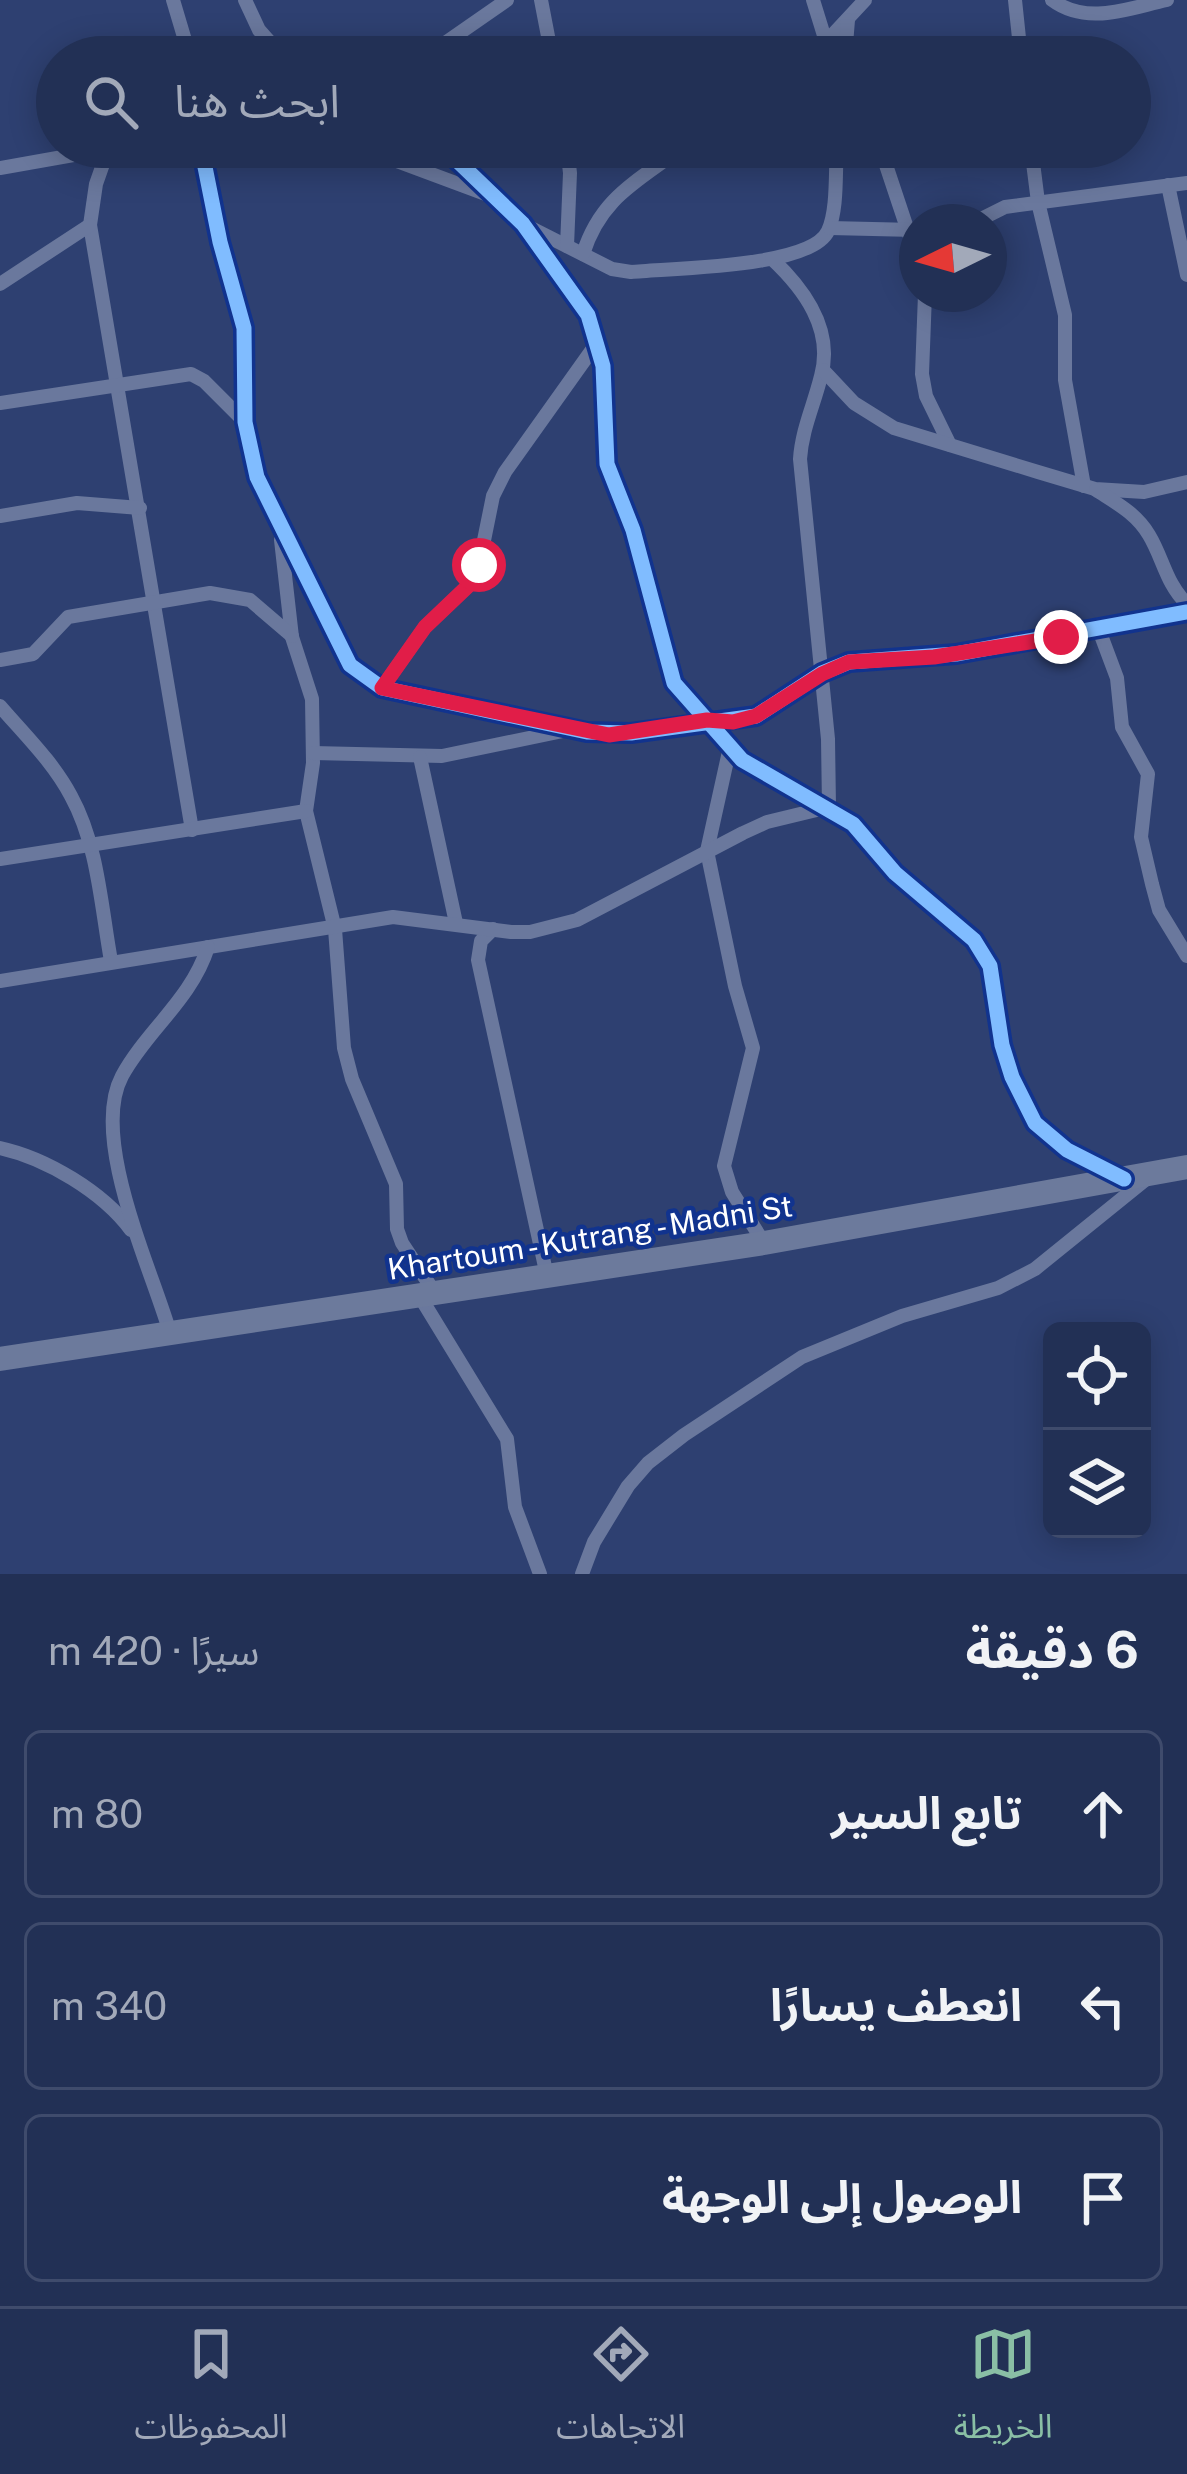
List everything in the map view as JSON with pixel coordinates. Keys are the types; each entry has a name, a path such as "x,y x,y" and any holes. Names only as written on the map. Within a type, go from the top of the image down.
{"highway":[{"name":"Khartoum - Kutrang - Madni St","path":"0,1359 764,1243 1187,1167"}],"street":[{"path":"173,0 184,36"},
{"path":"245,0 265,36"},
{"path":"455,36 507,0"},
{"path":"542,0 548,36"},
{"path":"813,0 824,36"},
{"path":"832,36 865,0"},
{"path":"1015,0 1019,36"},
{"path":"1052,0 1093,15 1168,0"},
{"path":"848,20 848,36"},
{"path":"0,168 36,162"},
{"path":"103,168 90,225 192,830"},
{"path":"205,168 244,328 245,422 257,477 350,665 382,688 609,735 756,716 849,662 956,655 1100,630 1187,608 1167,579 1141,523 1089,487 1065,380 1065,315 1034,168"},
{"path":"416,168 493,196"},
{"path":"464,168 523,224 588,315 599,340 608,464 633,530 674,683 762,774 853,824 880,858 984,951 1002,1045 1035,1123 1067,1150 1124,1179"},
{"path":"567,246 569,168"},
{"path":"583,254 592,224 605,206 655,168"},
{"path":"523,224 612,268 632,272 772,259 810,249 830,228 835,168"},
{"path":"888,168 902,204"},
{"path":"1007,208 1187,183"},
{"path":"1168,185 1187,275"},
{"path":"0,284 90,225"},
{"path":"830,228 899,230"},
{"path":"772,259 798,283 812,305 823,370 802,434 800,459 822,674 829,807"},
{"path":"924,312 926,396 950,445"},
{"path":"382,688 425,627 468,586 479,565 494,496 505,472 599,340"},
{"path":"823,370 872,416 894,428 1089,487 1144,492 1187,482"},
{"path":"0,403 191,374 245,422"},
{"path":"0,516 77,503 140,508"},
{"path":"280,529 292,637 311,700 313,753 306,811 335,929 340,1023 348,1063 396,1184 402,1243 458,1364 507,1438 515,1508 540,1574"},
{"path":"0,660 33,654 68,616 210,593 230,595 261,608 292,637"},
{"path":"1100,630 1117,678 1122,728 1145,764 1141,836 1152,884 1159,910 1187,956"},
{"path":"0,706 70,794 91,847 111,962"},
{"path":"313,753 420,757 470,752 572,729"},
{"path":"730,746 707,851 731,972 753,1048 724,1166 725,1178 764,1243"},
{"path":"420,757 456,923"},
{"path":"0,981 393,917 530,932 577,920 767,822 829,807"},
{"path":"0,860 306,811"},
{"path":"493,929 481,940 478,960 547,1276"},
{"path":"170,1334 137,1239 116,1152 116,1092 123,1075 189,992 208,947"},
{"path":"0,1148 55,1171 101,1201 137,1239"},
{"path":"582,1574 594,1542 628,1486 684,1435 802,1357 866,1328 998,1288 1035,1269 1155,1173"}],"cycle path":[{"path":"205,168 244,328 245,422 257,477 350,665 382,688 587,732 631,733 756,716 822,673 849,662 956,654 1187,612"},
{"path":"465,168 523,224 588,315 603,366 607,464 633,530 674,683 742,760 853,824 895,873 974,940 990,966 1012,1077 1035,1123 1067,1150 1124,1179"}],"route":[{"path":"479,565 468,586 425,627 382,688 609,735 631,734 756,716 849,662 934,657 1061,637"}]}
